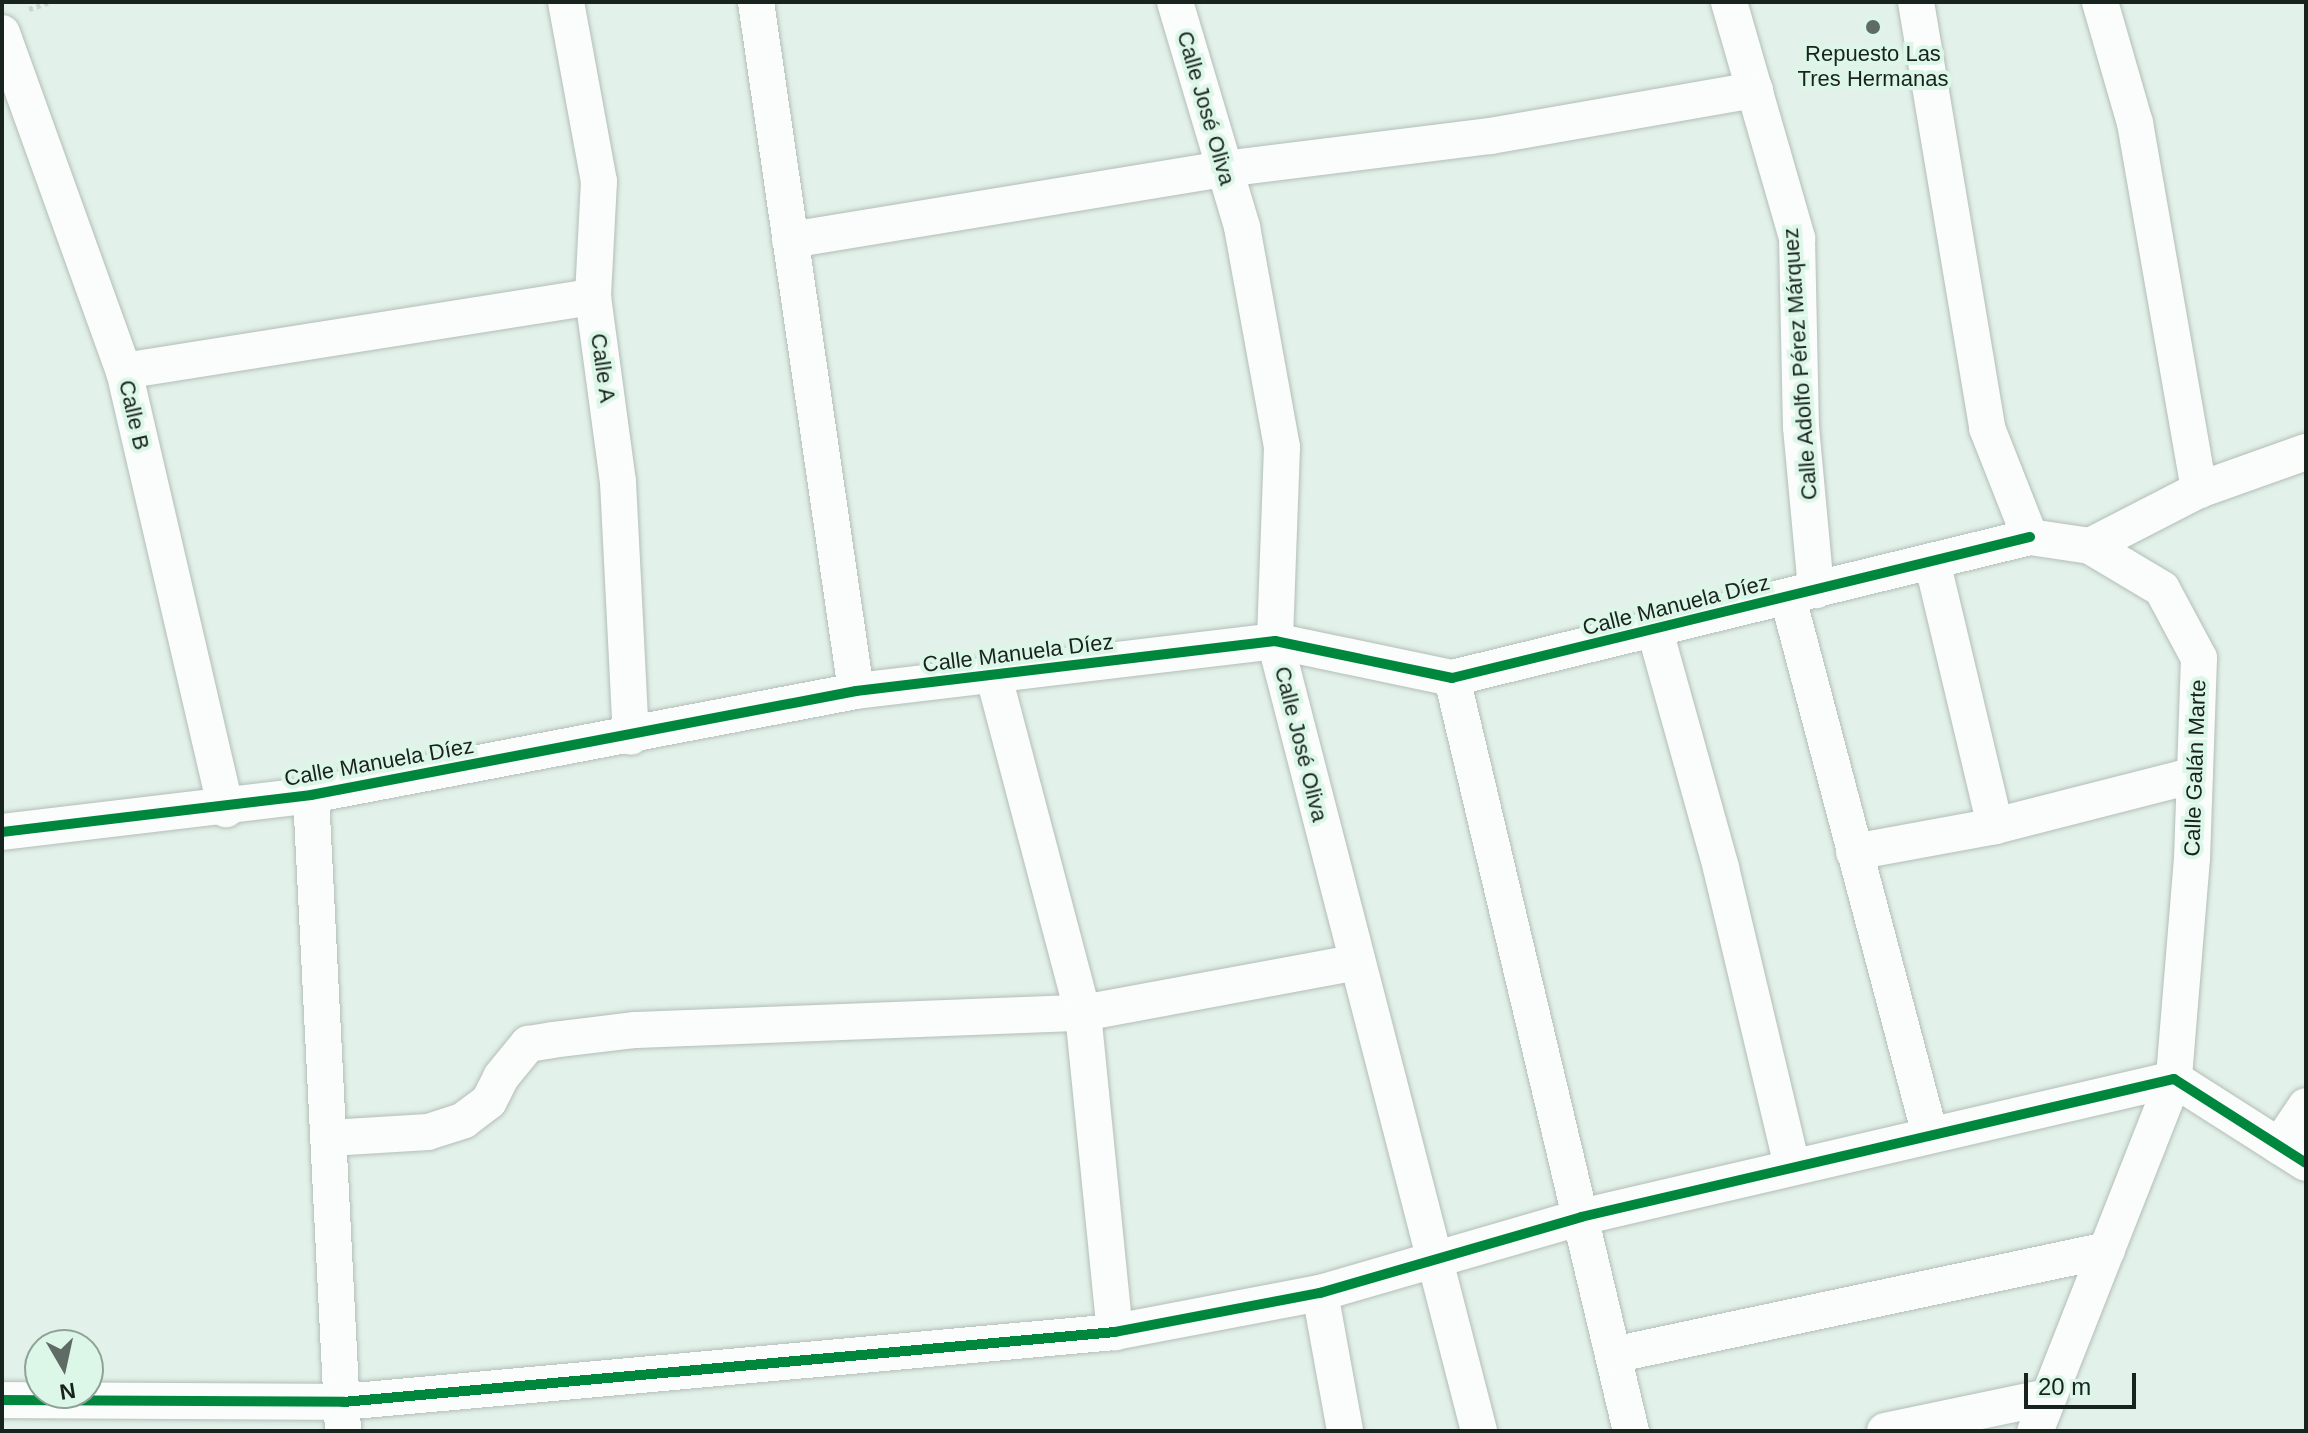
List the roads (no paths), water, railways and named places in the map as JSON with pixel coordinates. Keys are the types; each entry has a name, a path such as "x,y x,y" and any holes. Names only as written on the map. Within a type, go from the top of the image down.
{"street":[{"name":"Calle A","path":"566,2 599,181 593,297 618,482 631,737"},
{"path":"756,2 856,691"},
{"name":"Calle José Oliva","path":"1175,2 1242,227 1282,447 1275,641 1479,1431"},
{"name":"Calle Adolfo Pérez Márquez","path":"1729,2 1797,238 1802,594 1854,852 1930,1135"},
{"path":"1916,2 1987,428 2030,537"},
{"path":"2100,2 2135,123 2199,490"},
{"name":"Calle B","path":"2,33 10,84 124,371 226,809"},
{"path":"790,240 1225,169 1491,136 1755,90"},
{"path":"124,371 593,297"},
{"path":"2090,546 2199,490 2306,452"},
{"name":"Calle Galán Marte","path":"2030,537 2090,546 2162,589 2199,658 2195,775 2174,1079 2035,1431"},
{"name":"Calle Manuela Díez","path":"2,832 226,809 311,795 631,737 856,691 994,677 1275,641 1452,678 1655,631 2030,537"},
{"path":"1932,561 1995,826"},
{"path":"1655,631 1721,868 1792,1166"},
{"path":"994,677 1083,1013 1115,1332"},
{"path":"1452,678 1631,1431"},
{"path":"1854,852 1995,826 2195,775"},
{"path":"311,795 343,1416"},
{"path":"330,1138 428,1132 464,1120 489,1101 501,1077 528,1044 635,1030 1083,1013 1357,962"},
{"path":"2,1400 98,1415 343,1416 1115,1332 1320,1293 1581,1217 2174,1079 2292,1155 2306,1106"},
{"path":"1613,1355 2107,1250"},
{"path":"1320,1293 1345,1431"},
{"path":"1885,1431 2048,1397"}],"place":[{"name":"Repuesto Las Tres Hermanas","path":"1873,27"}]}
